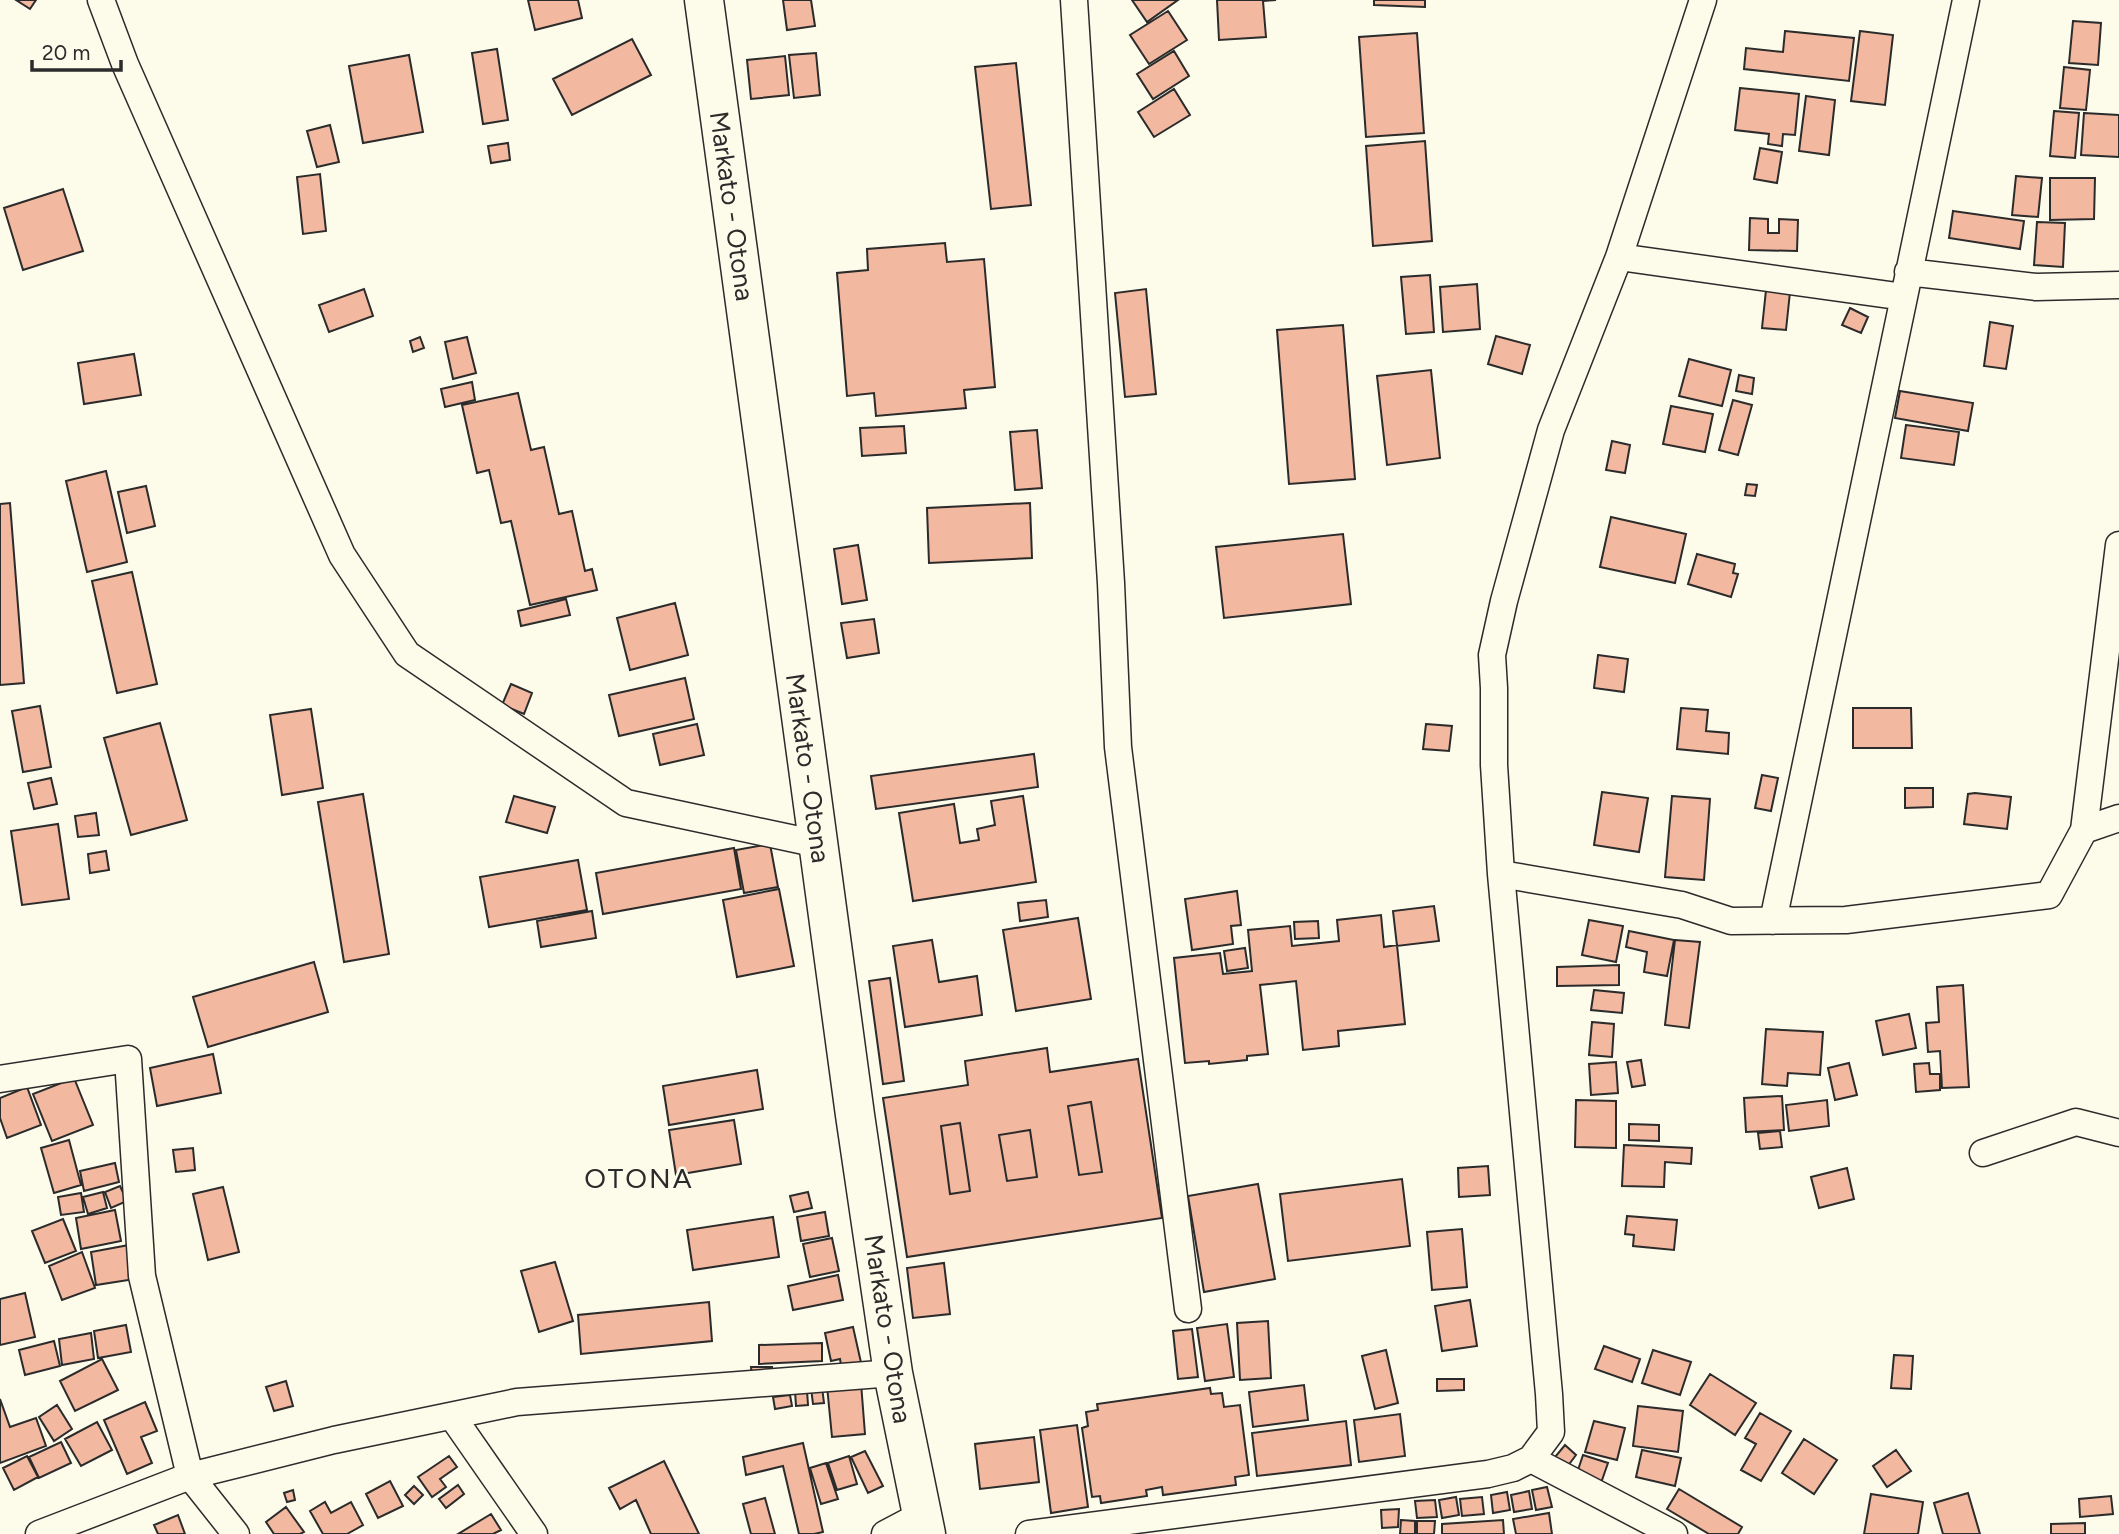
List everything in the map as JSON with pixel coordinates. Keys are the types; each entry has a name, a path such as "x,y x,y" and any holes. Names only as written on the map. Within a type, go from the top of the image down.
{"main road":[{"name":"Markato - Otona","path":"704,0 818,844 893,1373 923,1524"}],"street":[{"path":"100,0 136,90 342,555 407,654 626,803 818,844"},
{"path":"1074,0 1110,570 1118,747 1188,1309"},
{"path":"1029,1534 1088,1530 1488,1474 1513,1468 1531,1459 1550,1432 1549,1394 1501,874 1494,765 1492,655 1551,430 1619,257 1703,0"},
{"path":"1773,920 1966,0"},
{"path":"1619,257 1906,284 2036,287 2119,285"},
{"path":"1501,874 1682,905 1731,921 1846,920 2049,895 2084,830 2119,545"},
{"path":"2084,830 2119,818"},
{"path":"0,1079 128,1059 142,1276 190,1476 236,1534"},
{"path":"1983,1153 2076,1122 2119,1133"},
{"path":"39,1534 190,1476 334,1440 517,1402 893,1373"},
{"path":"452,1416 534,1534"},
{"path":"1531,1459 1674,1534"},
{"path":"885,1534 923,1524"}],"building":[{"path":"16,0 36,0 30,9"},
{"path":"528,0 578,0 582,18 535,30"},
{"path":"783,0 811,0 815,26 787,30"},
{"path":"1132,0 1178,0 1147,22"},
{"path":"1217,0 1276,0 1263,1 1266,37 1219,40"},
{"path":"1374,0 1425,0 1425,7 1374,5"},
{"path":"1168,11 1187,40 1149,64 1130,35"},
{"path":"2073,21 2101,23 2098,65 2069,63"},
{"path":"1785,31 1854,38 1849,81 1744,69 1746,48 1783,52"},
{"path":"1860,31 1893,35 1885,105 1851,101"},
{"path":"1417,33 1424,133 1366,137 1359,37"},
{"path":"632,39 651,75 572,115 553,79"},
{"path":"497,49 508,120 483,124 472,53"},
{"path":"1174,51 1189,76 1153,99 1137,74"},
{"path":"816,53 820,95 794,98 789,55"},
{"path":"409,55 423,132 363,143 349,66"},
{"path":"785,56 789,95 751,99 747,60"},
{"path":"1016,63 1031,205 991,209 975,67"},
{"path":"2064,67 2090,70 2086,110 2060,108"},
{"path":"1740,88 1799,94 1795,135 1783,134 1782,146 1768,144 1769,134 1735,130"},
{"path":"1174,89 1190,115 1154,137 1138,112"},
{"path":"1806,96 1835,100 1829,155 1799,151"},
{"path":"2054,111 2079,113 2075,158 2050,156"},
{"path":"2084,113 2119,115 2119,157 2081,155"},
{"path":"330,125 339,162 317,167 307,131"},
{"path":"1425,141 1432,241 1373,246 1366,146"},
{"path":"508,143 510,160 491,163 488,146"},
{"path":"1760,148 1782,152 1777,183 1754,179"},
{"path":"320,174 326,231 303,234 297,177"},
{"path":"2016,176 2042,178 2038,217 2012,215"},
{"path":"2050,178 2095,178 2094,219 2050,220"},
{"path":"63,189 83,251 23,270 4,208"},
{"path":"1953,211 2024,221 2020,249 1949,238"},
{"path":"1750,218 1768,219 1768,233 1779,233 1779,219 1798,220 1797,251 1749,250"},
{"path":"2037,222 2065,223 2063,267 2034,265"},
{"path":"945,243 947,262 984,259 995,387 964,390 966,408 876,416 874,393 847,396 837,273 868,270 867,249"},
{"path":"1430,275 1434,332 1406,334 1401,277"},
{"path":"1477,284 1480,329 1443,332 1440,287"},
{"path":"364,289 373,316 329,332 319,305"},
{"path":"1146,289 1156,394 1125,397 1115,293"},
{"path":"1766,290 1790,292 1786,330 1762,328"},
{"path":"1850,308 1868,317 1861,333 1842,325"},
{"path":"1990,322 2013,326 2006,369 1984,366"},
{"path":"1343,325 1355,479 1289,484 1277,330"},
{"path":"1496,336 1530,345 1522,374 1488,364"},
{"path":"420,337 424,348 413,352 410,341"},
{"path":"467,337 476,373 453,379 445,342"},
{"path":"134,354 141,395 84,404 78,363"},
{"path":"1689,359 1731,370 1722,406 1679,396"},
{"path":"1431,370 1440,458 1387,465 1377,376"},
{"path":"1739,375 1754,378 1752,394 1736,391"},
{"path":"472,382 475,400 445,407 441,389"},
{"path":"1900,391 1973,403 1968,431 1895,418"},
{"path":"518,393 531,450 544,447 559,514 572,511 585,571 592,569 597,590 530,605 511,521 501,523 489,470 477,473 462,405"},
{"path":"1733,400 1752,405 1738,455 1719,450"},
{"path":"1671,406 1713,414 1705,452 1663,444"},
{"path":"1906,425 1959,432 1954,465 1901,458"},
{"path":"904,426 906,453 862,456 860,428"},
{"path":"1037,430 1042,488 1015,490 1010,432"},
{"path":"1612,441 1630,445 1625,473 1606,470"},
{"path":"106,471 127,562 87,572 66,481"},
{"path":"1747,484 1757,485 1755,496 1745,495"},
{"path":"146,486 155,526 127,533 118,492"},
{"path":"10,503 24,683 0,685 0,504"},
{"path":"1030,503 1032,558 929,563 927,508"},
{"path":"1611,517 1686,534 1675,583 1600,567"},
{"path":"1343,534 1351,604 1224,618 1216,547"},
{"path":"858,545 867,600 842,604 834,549"},
{"path":"1697,554 1735,564 1733,573 1738,574 1731,597 1688,584"},
{"path":"132,572 157,684 117,693 92,581"},
{"path":"566,599 570,615 521,626 518,611"},
{"path":"675,603 688,655 630,670 617,618"},
{"path":"874,619 879,653 847,658 841,623"},
{"path":"1598,655 1628,659 1624,692 1594,688"},
{"path":"685,678 694,719 619,736 609,695"},
{"path":"511,684 532,693 524,714 502,705"},
{"path":"40,706 51,767 23,772 12,711"},
{"path":"1681,708 1708,710 1706,731 1729,733 1728,754 1677,749"},
{"path":"1853,708 1911,708 1912,748 1853,748"},
{"path":"311,709 323,788 282,795 270,715"},
{"path":"160,723 187,820 131,835 104,738"},
{"path":"697,724 704,755 660,765 653,734"},
{"path":"1426,724 1452,726 1449,751 1423,749"},
{"path":"1034,754 1038,787 876,809 871,776"},
{"path":"1762,775 1778,778 1771,811 1755,808"},
{"path":"51,778 57,804 34,809 28,783"},
{"path":"1905,788 1933,788 1933,807 1905,808"},
{"path":"1602,792 1648,798 1639,852 1594,845"},
{"path":"363,794 389,954 344,962 318,802"},
{"path":"1968,794 2011,797 2007,829 1964,824"},
{"path":"514,796 555,807 547,833 506,822"},
{"path":"1023,796 1036,882 913,901 899,813 954,804 960,843 979,840 977,829 995,825 991,801"},
{"path":"1672,796 1710,799 1704,880 1665,877"},
{"path":"96,813 99,835 78,837 75,816"},
{"path":"58,824 69,899 22,905 11,831"},
{"path":"770,844 778,887 744,893 736,850"},
{"path":"734,848 741,889 603,914 596,873"},
{"path":"106,851 109,870 90,873 88,854"},
{"path":"578,860 587,910 489,927 480,877"},
{"path":"779,889 794,966 737,977 723,900"},
{"path":"1237,891 1241,925 1231,926 1233,944 1192,950 1185,899"},
{"path":"1046,900 1048,917 1020,921 1018,903"},
{"path":"1434,906 1439,941 1397,946 1393,911"},
{"path":"592,911 596,938 541,947 537,921"},
{"path":"1381,915 1384,947 1397,945 1405,1024 1338,1031 1339,1046 1303,1050 1296,981 1260,985 1268,1054 1247,1056 1247,1060 1209,1064 1209,1061 1185,1063 1174,958 1220,953 1223,974 1252,971 1248,930 1290,926 1292,946 1339,941 1337,920"},
{"path":"1078,918 1091,999 1016,1011 1003,930"},
{"path":"1589,920 1623,926 1616,962 1582,955"},
{"path":"1318,921 1319,938 1295,939 1294,922"},
{"path":"1629,931 1674,940 1667,976 1644,972 1647,952 1626,947"},
{"path":"932,940 939,982 977,976 982,1015 905,1027 893,946"},
{"path":"1675,940 1700,942 1689,1028 1665,1025"},
{"path":"1245,948 1248,968 1227,971 1224,951"},
{"path":"314,962 328,1012 208,1047 193,997"},
{"path":"1619,965 1619,985 1557,986 1557,967"},
{"path":"890,978 904,1081 883,1084 869,981"},
{"path":"1963,985 1969,1087 1942,1088 1940,1051 1928,1052 1926,1023 1939,1022 1937,987"},
{"path":"1594,990 1624,993 1622,1013 1591,1010"},
{"path":"1909,1014 1916,1048 1883,1055 1876,1021"},
{"path":"1592,1022 1614,1024 1612,1057 1589,1055"},
{"path":"1766,1029 1823,1032 1820,1075 1788,1073 1787,1086 1762,1084"},
{"path":"1047,1048 1050,1072 1138,1059 1162,1218 907,1257 883,1098 968,1085 965,1061","holes":["1091,1102 1102,1172 1079,1175 1068,1106","960,1123 970,1191 950,1194 941,1126","1030,1130 1037,1177 1007,1181 999,1135"]},
{"path":"213,1054 221,1093 157,1106 150,1068"},
{"path":"1641,1060 1645,1085 1632,1087 1627,1062"},
{"path":"1616,1062 1618,1093 1591,1095 1589,1064"},
{"path":"1849,1063 1857,1095 1835,1100 1828,1068"},
{"path":"1929,1063 1930,1074 1940,1074 1940,1090 1916,1092 1914,1064"},
{"path":"757,1070 763,1109 669,1125 663,1086"},
{"path":"74,1078 93,1125 52,1141 33,1094"},
{"path":"27,1087 41,1125 7,1138 0,1118 0,1098"},
{"path":"1782,1096 1784,1130 1746,1132 1744,1098"},
{"path":"1576,1100 1616,1101 1616,1148 1575,1147"},
{"path":"1827,1100 1829,1126 1789,1131 1786,1105"},
{"path":"1091,1102 1102,1172 1079,1175 1068,1106"},
{"path":"734,1120 741,1164 676,1175 669,1130"},
{"path":"960,1123 970,1191 950,1194 941,1126"},
{"path":"1629,1124 1659,1125 1659,1141 1629,1140"},
{"path":"1030,1130 1037,1177 1007,1181 999,1135"},
{"path":"1780,1131 1782,1147 1760,1149 1758,1133"},
{"path":"69,1140 81,1185 54,1193 41,1148"},
{"path":"1624,1145 1692,1148 1691,1164 1665,1162 1664,1187 1622,1186"},
{"path":"193,1148 195,1170 176,1172 173,1150"},
{"path":"115,1163 119,1182 84,1191 80,1171"},
{"path":"1488,1166 1490,1195 1459,1197 1458,1168"},
{"path":"1847,1168 1854,1199 1819,1208 1811,1177"},
{"path":"1402,1179 1410,1246 1288,1261 1280,1194"},
{"path":"1258,1184 1275,1279 1204,1292 1188,1196"},
{"path":"120,1186 127,1201 111,1208 105,1192"},
{"path":"223,1187 239,1252 208,1260 193,1194"},
{"path":"103,1192 107,1208 88,1214 83,1197"},
{"path":"808,1192 812,1208 794,1212 790,1196"},
{"path":"81,1193 84,1212 61,1215 58,1197"},
{"path":"115,1210 121,1241 81,1249 76,1218"},
{"path":"825,1212 829,1236 801,1241 797,1217"},
{"path":"1627,1216 1677,1220 1674,1250 1633,1246 1634,1235 1625,1234"},
{"path":"773,1217 779,1257 693,1270 687,1230"},
{"path":"63,1219 76,1251 45,1263 32,1231"},
{"path":"1462,1229 1467,1287 1432,1290 1427,1232"},
{"path":"832,1238 839,1271 810,1277 803,1244"},
{"path":"129,1245 135,1279 96,1285 91,1252"},
{"path":"82,1252 95,1288 62,1300 49,1266"},
{"path":"555,1262 573,1321 539,1332 521,1271"},
{"path":"944,1263 950,1314 913,1318 907,1268"},
{"path":"838,1275 843,1300 793,1310 788,1286"},
{"path":"25,1293 35,1337 0,1345 0,1299"},
{"path":"1470,1300 1477,1346 1442,1351 1435,1306"},
{"path":"709,1302 712,1341 581,1354 578,1315"},
{"path":"1268,1321 1271,1378 1240,1380 1237,1323"},
{"path":"1227,1324 1234,1377 1205,1381 1197,1328"},
{"path":"126,1325 131,1352 98,1358 94,1331"},
{"path":"853,1327 862,1367 842,1371 840,1359 831,1361 825,1333"},
{"path":"1192,1329 1198,1377 1178,1379 1173,1331"},
{"path":"91,1333 94,1359 62,1365 59,1339"},
{"path":"54,1341 60,1366 25,1375 19,1350"},
{"path":"822,1343 822,1361 759,1364 759,1345"},
{"path":"1604,1346 1640,1359 1632,1382 1595,1369"},
{"path":"1386,1350 1398,1403 1375,1409 1362,1356"},
{"path":"1653,1350 1691,1362 1680,1395 1642,1383"},
{"path":"1894,1355 1913,1356 1911,1389 1891,1388"},
{"path":"102,1359 118,1390 75,1411 60,1381"},
{"path":"751,1367 772,1367 772,1376 752,1377"},
{"path":"1710,1374 1756,1403 1735,1435 1690,1405"},
{"path":"1437,1379 1464,1379 1464,1390 1437,1391"},
{"path":"286,1381 293,1406 274,1411 266,1387"},
{"path":"861,1383 865,1434 832,1437 827,1386"},
{"path":"1304,1385 1308,1420 1253,1427 1249,1392"},
{"path":"822,1387 824,1403 813,1404 811,1388"},
{"path":"1210,1388 1211,1394 1222,1393 1224,1407 1240,1405 1249,1475 1235,1477 1236,1485 1163,1495 1162,1487 1146,1490 1147,1496 1101,1503 1100,1496 1092,1497 1082,1428 1088,1426 1086,1412 1098,1410 1097,1404"},
{"path":"807,1390 808,1405 796,1406 795,1391"},
{"path":"790,1395 792,1406 775,1409 773,1397"},
{"path":"0,1399 10,1427 36,1418 46,1446 0,1463"},
{"path":"145,1402 157,1431 141,1437 152,1463 127,1474 104,1420"},
{"path":"57,1405 72,1429 54,1441 39,1417"},
{"path":"1638,1406 1683,1411 1678,1452 1633,1446"},
{"path":"1760,1413 1791,1431 1761,1481 1741,1470 1756,1444 1745,1438"},
{"path":"1400,1414 1405,1456 1359,1462 1354,1420"},
{"path":"1346,1421 1351,1465 1257,1476 1252,1433"},
{"path":"1594,1421 1625,1428 1617,1460 1585,1452"},
{"path":"97,1422 112,1450 81,1466 65,1439"},
{"path":"1077,1425 1088,1507 1051,1513 1040,1430"},
{"path":"1034,1437 1039,1482 980,1489 975,1444"},
{"path":"1804,1439 1837,1460 1814,1494 1782,1473"},
{"path":"61,1442 71,1463 39,1478 29,1457"},
{"path":"803,1443 823,1532 814,1534 799,1534 783,1466 746,1475 743,1457"},
{"path":"1565,1445 1576,1455 1567,1467 1555,1457"},
{"path":"1642,1450 1681,1458 1675,1486 1636,1477"},
{"path":"1896,1450 1911,1471 1887,1487 1873,1466"},
{"path":"865,1451 883,1486 868,1493 851,1457"},
{"path":"1583,1455 1608,1463 1601,1483 1576,1476"},
{"path":"27,1456 38,1477 14,1490 3,1468"},
{"path":"449,1456 457,1467 440,1479 446,1487 432,1497 418,1477"},
{"path":"849,1456 857,1484 837,1490 828,1463"},
{"path":"664,1461 699,1534 651,1534 636,1500 620,1509 609,1488"},
{"path":"826,1463 838,1499 821,1504 810,1468"},
{"path":"390,1481 403,1506 378,1518 366,1494"},
{"path":"458,1485 464,1494 446,1508 439,1499"},
{"path":"414,1486 423,1495 414,1504 405,1495"},
{"path":"1547,1487 1552,1507 1536,1510 1532,1490"},
{"path":"1679,1489 1742,1527 1738,1534 1709,1534 1667,1509"},
{"path":"293,1490 295,1500 287,1502 284,1493"},
{"path":"1529,1491 1532,1509 1514,1512 1511,1495"},
{"path":"1507,1492 1510,1510 1493,1513 1491,1495"},
{"path":"1968,1493 1980,1534 1943,1534 1934,1503"},
{"path":"1871,1494 1923,1502 1918,1534 1864,1534"},
{"path":"2111,1496 2113,1514 2080,1517 2079,1499"},
{"path":"1456,1497 1459,1515 1442,1518 1439,1500"},
{"path":"1482,1497 1484,1514 1462,1516 1460,1499"},
{"path":"765,1498 775,1534 751,1534 743,1504"},
{"path":"1435,1500 1437,1517 1417,1518 1415,1501"},
{"path":"325,1502 331,1513 351,1502 363,1525 347,1534 323,1534 310,1511"},
{"path":"286,1507 304,1532 274,1534 266,1522"},
{"path":"1399,1509 1398,1527 1382,1528 1381,1510"},
{"path":"1549,1513 1552,1534 1516,1534 1513,1519"},
{"path":"491,1514 501,1530 493,1534 458,1534"},
{"path":"178,1515 185,1534 158,1534 154,1525"},
{"path":"1401,1520 1415,1521 1415,1534 1400,1534"},
{"path":"1503,1520 1504,1534 1442,1534 1442,1524"},
{"path":"1417,1521 1435,1521 1434,1534 1417,1534"},
{"path":"2085,1523 2085,1534 2051,1534 2051,1524"}],"district":[{"name":"OTONA","path":"639,1178"}]}
